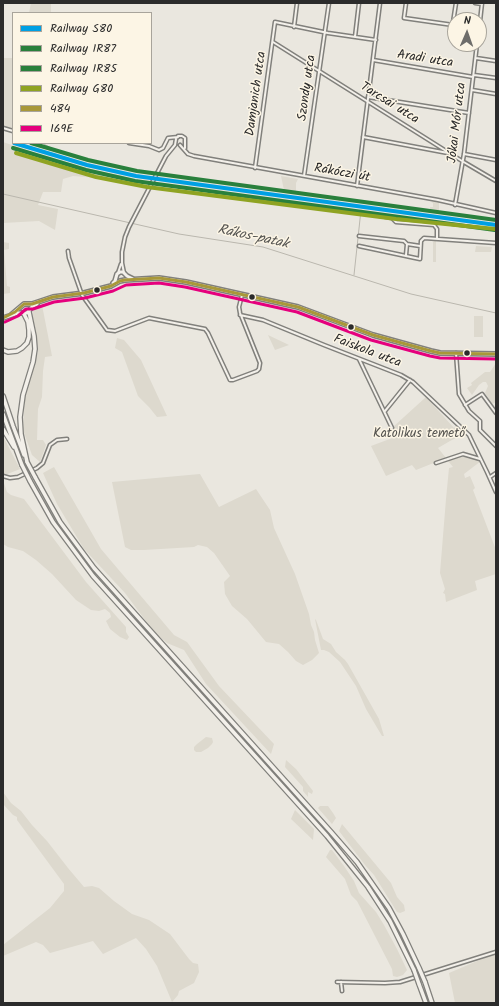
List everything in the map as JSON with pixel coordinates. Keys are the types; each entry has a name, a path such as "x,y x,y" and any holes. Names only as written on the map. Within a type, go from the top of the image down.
{"highway":[{"path":"27,462 21,434 20,417 22,395 33,362 35,349 30,311"},
{"path":"3,350 8,352 17,351 27,343 29,330 28,322 23,313"},
{"path":"3,396 27,462 60,522 98,573 357,862 389,908 403,934 425,982 432,1003"},
{"path":"3,414 22,465 53,522 93,576 327,836 352,866 368,887 390,921 414,970 426,1003"},
{"path":"3,429 11,444 16,449"}],"main road":[{"path":"118,280 118,273 125,274 137,280"},
{"path":"125,274 125,280"},
{"path":"11,315 20,308 22,304 28,304 105,287 118,280 152,278 167,279 298,306 373,335 420,349 440,353 496,354"},
{"path":"3,318 30,311 33,306 42,301"},
{"path":"28,304 30,311"},
{"path":"20,308 23,313"}],"street":[{"path":"297,3 294,27 376,40"},
{"name":"Szondy utca","path":"304,176 329,3"},
{"path":"355,37 359,3"},
{"path":"357,186 380,3"},
{"path":"406,3 404,18 447,24"},
{"path":"475,3 482,4"},
{"name":"Damjanich utca","path":"255,168 275,22 294,27"},
{"name":"Tarcsai utca","path":"273,42 462,162 496,181"},
{"name":"Jókai Mór utca","path":"455,205 464,154 476,52"},
{"path":"476,58 496,61"},
{"name":"Aradi utca","path":"373,60 473,76 496,78"},
{"path":"472,90 496,94"},
{"path":"368,97 469,113"},
{"path":"118,273 122,261 123,242 129,228 166,156 172,149 177,139 181,136 184,137 185,140 184,144 186,151"},
{"path":"136,144 149,146 159,150 163,148 168,138 172,137 177,139 180,145"},
{"path":"363,137 450,153"},
{"path":"172,149 184,144"},
{"name":"Rákóczi út","path":"180,145 194,156 438,200 496,213"},
{"path":"464,154 496,160"},
{"path":"376,215 392,218 396,222 434,225 437,230 437,238"},
{"path":"359,236 404,241 407,244 420,246"},
{"path":"359,246 420,259 420,246 423,238 496,243"},
{"path":"406,255 407,244"},
{"path":"68,251 81,293 103,324 110,331 149,318 205,329 230,380 257,371 260,363 240,315 239,307 242,294"},
{"path":"122,261 125,274"},
{"name":"Faiskola utca","path":"240,315 262,320 410,380 469,435 481,459"},
{"path":"456,353 458,391 469,411 480,421 482,433 496,446"},
{"path":"359,359 392,428"},
{"path":"384,412 410,380"},
{"path":"465,405 482,394 496,413"},
{"path":"3,476 10,478 18,477 37,468 43,463 50,445 57,440 67,439"},
{"path":"436,463 463,454 481,459 496,492"},
{"path":"490,477 496,473"},
{"path":"337,982 385,984 400,982 496,952"},
{"path":"342,982 342,991"}],"green space":[{"path":"31,3 51,3 51,12 29,12"},
{"path":"3,58 12,58 12,128 3,126"},
{"path":"3,142 50,158 49,163 61,160 93,170 124,176 124,180 73,176 63,179 61,192 43,192 38,205 58,209 55,230 39,221 3,223"},
{"path":"281,176 298,179 296,183 296,192 284,190"},
{"path":"431,202 439,202 439,211 430,211 430,207 433,207 433,203"},
{"path":"434,241 436,241 436,262 433,262"},
{"path":"3,242 9,243 9,249 4,250 7,286 10,287 10,293 3,294"},
{"path":"476,246 492,247 491,252 475,252"},
{"path":"42,305 52,356 45,357 42,397 38,409 37,440 43,440 46,445 40,462 32,455 23,430 25,394 38,352 36,332 32,315 34,309"},
{"path":"474,316 483,316 483,337 474,337"},
{"path":"268,335 289,345 275,350"},
{"path":"117,338 124,340 141,360 167,416 157,417 138,396 122,352 115,348"},
{"path":"496,363 496,402 492,404 485,393 488,386 486,382 479,385 472,395 467,388 485,372 490,372"},
{"name":"Katolikus temető","path":"426,397 454,428 457,425 464,434 438,448 446,458 416,470 412,465 386,476 371,446 395,437 393,427"},
{"path":"3,436 20,469 5,475 3,473"},
{"path":"465,455 481,461 464,474 465,478 470,476 475,488 473,490 496,550 496,574 475,581 477,590 446,602 445,594 443,593 445,589 440,573 449,468 453,467 448,461"},
{"path":"54,467 101,549 174,635 187,642 219,686 274,744 271,754 206,684 184,650 167,643 154,632 125,593 84,549 57,504 43,473"},
{"path":"200,474 219,507 256,489 270,510 274,528 295,574 309,614 319,653 312,660 303,665 296,661 279,644 266,642 247,619 232,606 225,594 224,582 230,576 214,553 207,547 198,545 194,547 131,550 125,547 112,482"},
{"path":"3,480 7,492 11,495 24,499 86,582 126,627 126,632 129,637 127,640 120,637 110,629 106,621 111,617 110,613 105,609 99,611 91,610 76,600 52,574 36,560 23,551 3,544"},
{"path":"315,619 323,639 331,644 336,652 348,664 379,719 384,736 382,736 366,709 356,686 340,662 329,652 321,650"},
{"path":"206,737 212,738 212,744 201,752 196,752 194,747"},
{"path":"286,760 296,769 313,791 312,794 308,792 308,797 303,791 303,787 285,767"},
{"path":"3,792 11,803 21,811 47,841 84,887 92,886 99,888 132,914 149,920 170,934 189,959 193,963 198,964 199,972 194,983 179,991 178,995 172,1002 157,966 146,949 136,938 103,954 93,941 50,953 43,945 36,942 3,956 3,945 50,908 64,891 64,884 17,820 17,817 13,815 3,804"},
{"path":"320,806 328,806 333,813 336,818 332,824 318,808"},
{"path":"295,810 314,829 313,840 291,819"},
{"path":"342,824 391,883 397,897 404,905 405,911 400,913 397,912 374,875 339,831"},
{"path":"330,850 332,850 344,866 354,881 359,893 376,912 384,925 407,970 403,975 397,977 393,976 392,969 357,901 351,895 345,879 326,857"},
{"path":"496,953 496,1003 455,1003 449,973"}],"waterway":[{"path":"44,144 56,152"},
{"name":"Rákos-patak","path":"3,194 179,234 263,247 411,294 496,313"},
{"path":"354,275 361,210"}],"rail line":[{"name":"S80","path":"17,144 87,165 136,176 496,225"},
{"name":"IR85","path":"34,144 88,160 137,171 496,220"},
{"name":"IR87","path":"13,148 86,170 135,181 495,230"},
{"name":"G80","path":"16,153 96,177 147,187 396,219 495,229"}],"transit line":[{"name":"484","path":"3,318 15,312 24,304 32,304 53,297 84,293 111,286 125,280 159,278 186,282 298,307 373,335 431,351 440,353 496,354"},
{"name":"169E","path":"5,322 18,316 26,309 33,309 54,302 85,298 113,291 126,285 159,283 185,287 297,312 371,340 430,356 440,358 496,359"}]}
